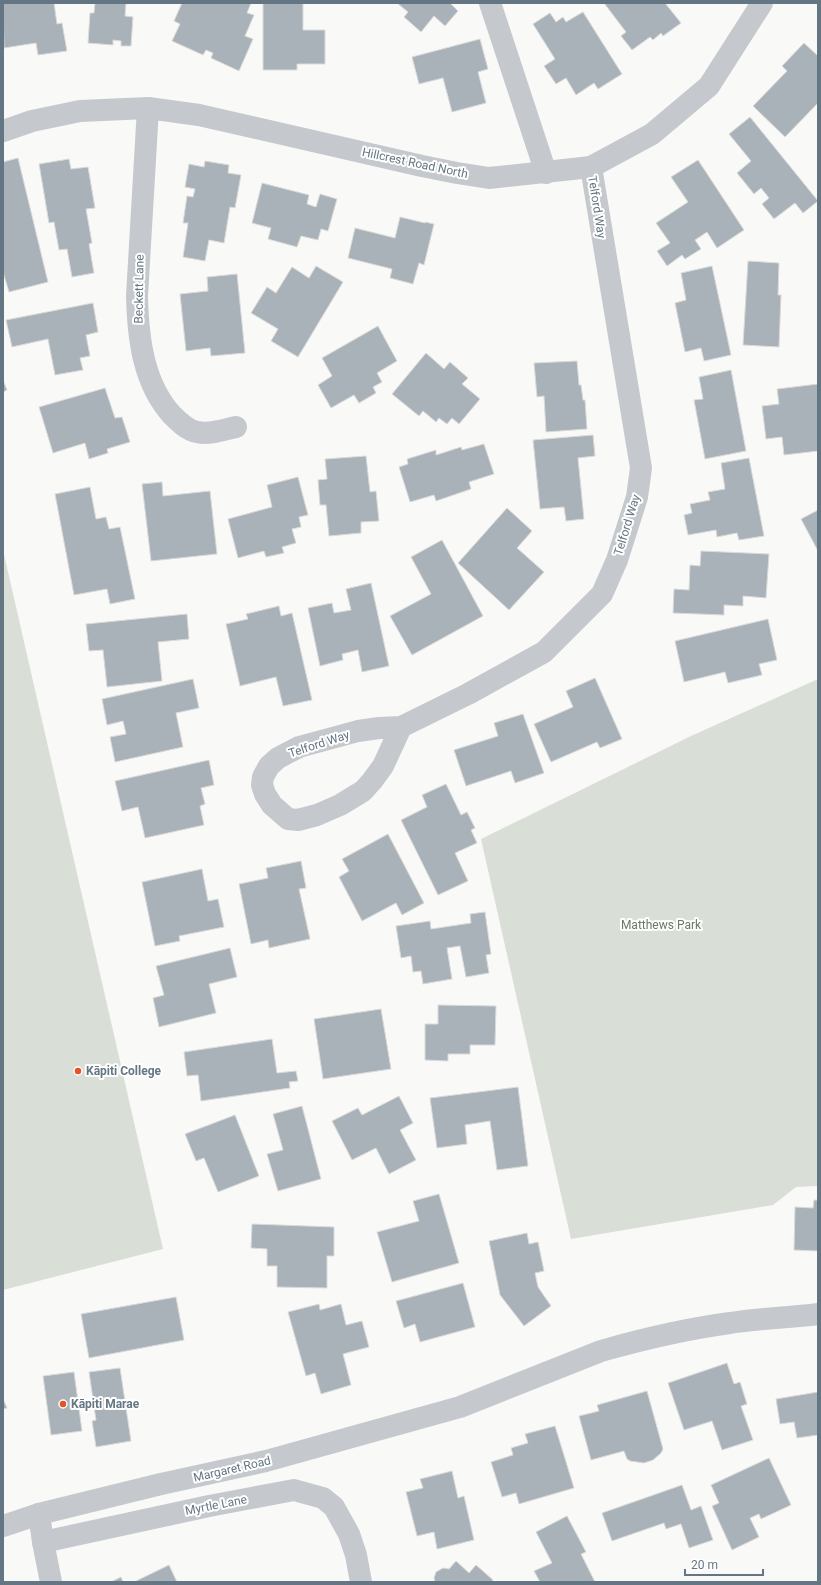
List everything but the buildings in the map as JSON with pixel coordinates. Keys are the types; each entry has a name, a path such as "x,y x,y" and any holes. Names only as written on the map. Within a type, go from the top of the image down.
{"street":[{"path":"490,3 546,173"},
{"name":"Hillcrest Road North","path":"3,131 32,121 80,111 148,108 199,115 457,173 489,178 546,173 590,167 652,134 709,86 762,3"},
{"name":"Beckett Lane","path":"148,108 137,296 138,326 146,364 157,394 169,412 181,425 196,432 212,433 236,427"},
{"name":"Telford Way","path":"401,727 383,766 372,781 362,791 340,805 317,815 298,820 288,819 272,805 265,794 262,785 263,777 269,766 278,758 299,747 358,731 401,727 468,694 544,652 602,594 617,560 637,497 640,468 590,167"},
{"name":"Margaret Road","path":"3,1526 39,1514 161,1484 266,1461 460,1407 601,1351 624,1344 664,1334 730,1322 818,1314"},
{"name":"Myrtle Lane","path":"44,1542 209,1506 294,1490 323,1498 334,1507 348,1534 356,1555 360,1582"},
{"path":"39,1514 51,1582"}],"green space":[{"name":"Kāpiti College","path":"3,550 163,1249 3,1290"},
{"name":"Matthews Park","path":"818,679 818,1186 796,1187 773,1205 571,1239 481,839 691,736"}],"place":[{"name":"Kāpiti College","path":"78,1071"},
{"name":"Kāpiti Marae","path":"63,1404"}]}
